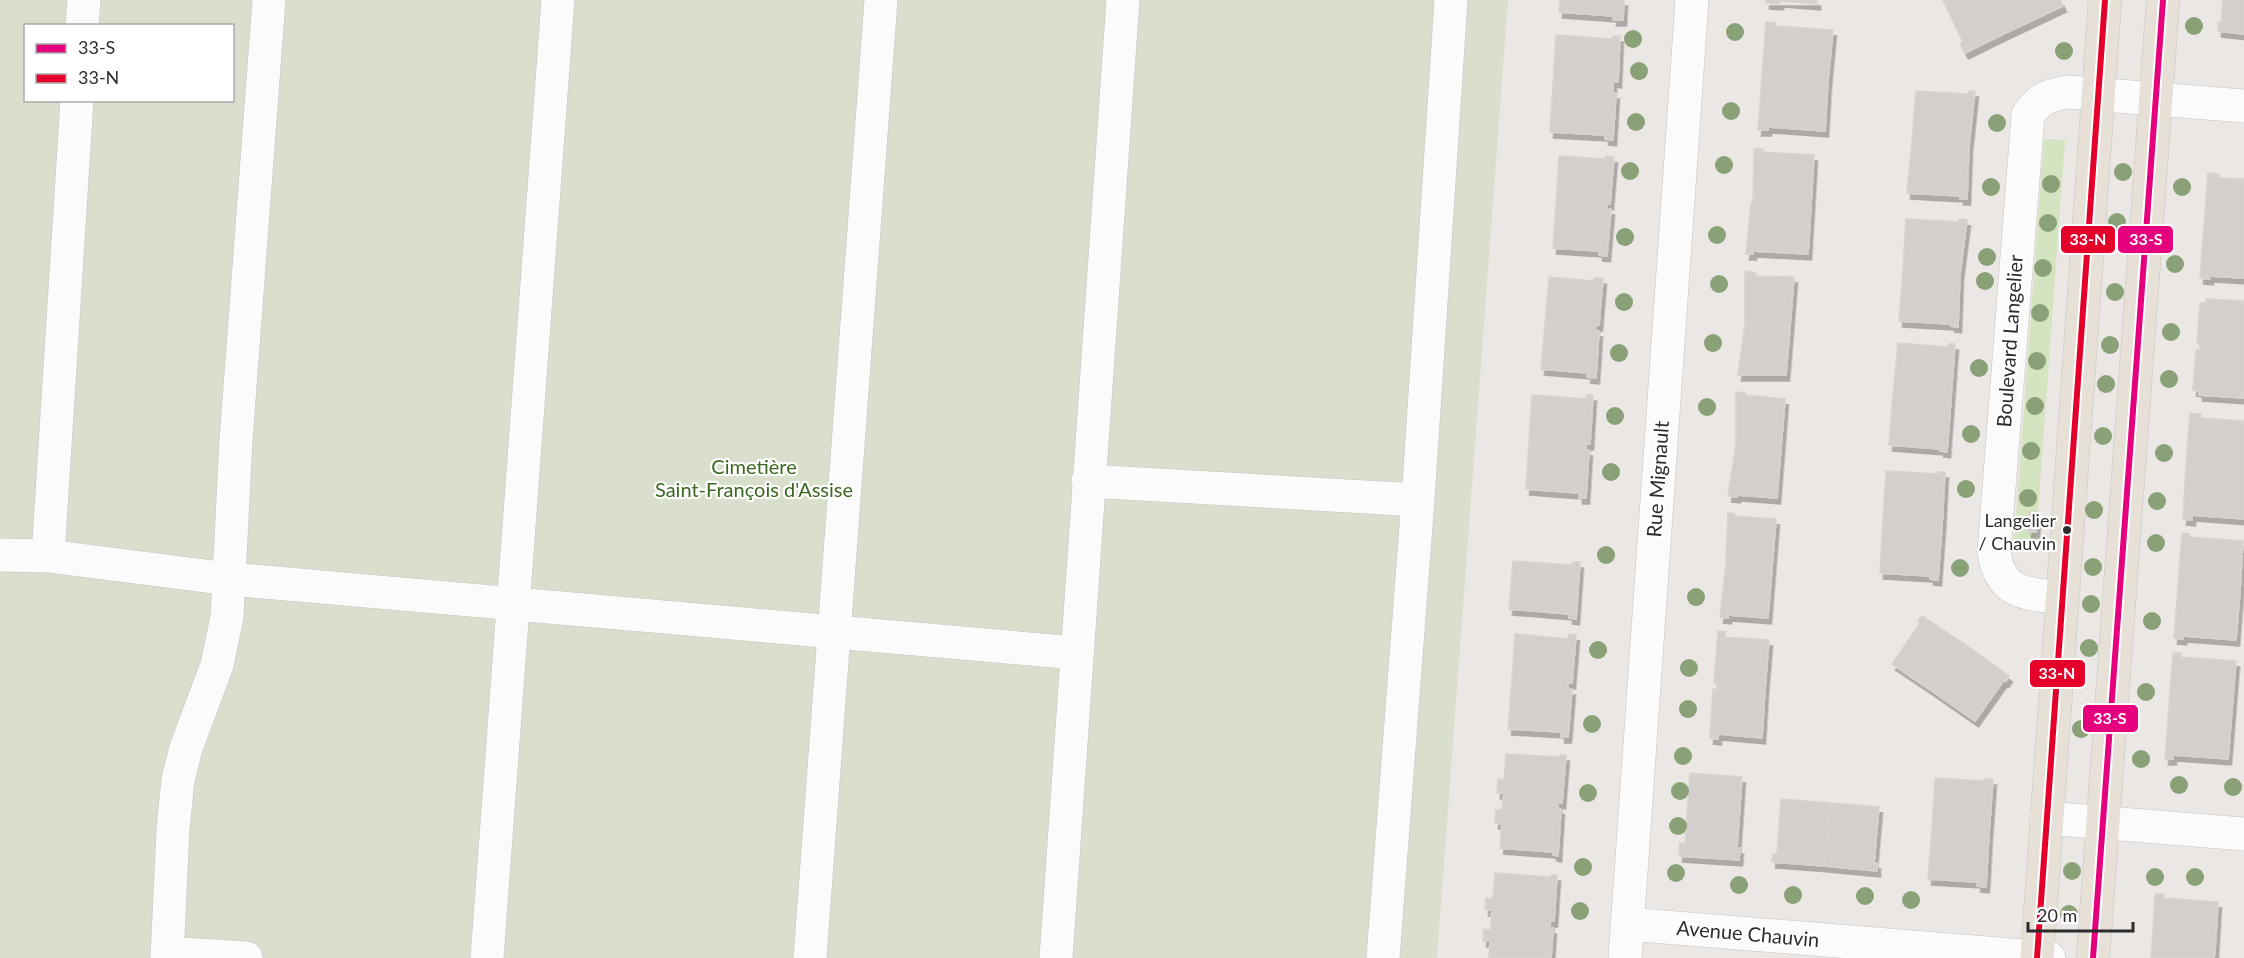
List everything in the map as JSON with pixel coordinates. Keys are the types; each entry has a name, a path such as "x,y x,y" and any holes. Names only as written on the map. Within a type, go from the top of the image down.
{"main road":[{"path":"2041,958 2046,818 2105,0"},
{"path":"2093,958 2163,0"}],"street":[{"path":"82,24 84,0"},
{"path":"246,958 167,956 173,829 178,780 186,748 217,665 227,617 236,440 269,0"},
{"path":"487,958 558,0"},
{"path":"810,958 881,0"},
{"path":"1056,958 1123,0"},
{"path":"1383,958 1418,500 1451,0"},
{"name":"Rue Mignault","path":"1625,958 1692,0"},
{"name":"Boulevard Langelier","path":"2063,598 2031,593 2009,586 1997,568 1994,552 2028,115 2037,102 2049,95 2068,92 2098,94"},
{"path":"2098,94 2244,106"},
{"path":"48,556 78,102"},
{"path":"1088,481 1418,500"},
{"path":"0,555 48,556 228,579 1076,653"},
{"path":"2046,818 2244,834"},
{"name":"Avenue Chauvin","path":"1627,924 2041,958"}],"green space":[{"name":"Cimetière Saint-François d'Assise","path":"0,0 1508,0 1437,958 0,958"},
{"path":"2044,139 2065,140 2038,512 2029,512 2028,531 2036,532 2035,544 2014,543"}],"building":[{"path":"1560,0 1624,0 1623,20 1613,20 1614,16 1559,12"},
{"path":"1766,0 1817,0 1817,4 1780,1 1780,4 1766,3"},
{"path":"1943,0 1997,0 2012,30 1965,53 1960,44 1963,42"},
{"path":"1997,0 2060,0 2063,6 2012,30"},
{"path":"2223,0 2244,0 2244,34 2218,31"},
{"path":"1766,22 1775,23 1775,26 1833,30 1828,81 1762,77"},
{"path":"1556,35 1613,39 1613,36 1620,36 1618,82 1613,81 1613,88 1553,85"},
{"path":"1762,77 1828,81 1825,131 1768,127 1768,130 1758,130"},
{"path":"1553,85 1613,88 1612,93 1616,93 1613,140 1605,139 1605,135 1550,132"},
{"path":"1916,91 1968,94 1969,91 1975,91 1969,146 1912,142"},
{"path":"1912,142 1969,146 1967,199 1960,199 1961,196 1907,193"},
{"path":"1754,149 1763,149 1762,152 1814,155 1811,205 1753,201"},
{"path":"1559,156 1606,159 1606,156 1614,157 1610,204 1607,203 1607,208 1556,205"},
{"path":"2208,173 2219,174 2218,178 2244,179 2244,229 2204,226"},
{"path":"1753,201 1811,205 1808,254 1753,251 1753,254 1746,254"},
{"path":"1556,205 1611,209 1607,256 1599,255 1599,251 1553,248"},
{"path":"1906,219 1959,222 1959,219 1967,220 1960,274 1903,270"},
{"path":"2204,226 2244,229 2244,278 2210,276 2210,279 2200,278"},
{"path":"1903,270 1960,274 1958,327 1951,326 1951,324 1899,321"},
{"path":"1745,271 1756,273 1755,276 1794,277 1790,327 1745,324"},
{"path":"1549,277 1594,281 1594,278 1603,278 1599,325 1596,327 1545,324"},
{"path":"2206,299 2244,301 2244,350 2200,347 2200,343 2197,343 2200,303 2206,303"},
{"path":"1545,324 1596,327 1595,331 1599,331 1596,378 1587,377 1588,373 1541,369"},
{"path":"1745,324 1790,327 1786,375 1738,375"},
{"path":"1898,343 1948,347 1949,344 1955,344 1951,398 1893,395"},
{"path":"2200,347 2244,350 2244,398 2199,395 2199,391 2193,390 2196,350 2200,350"},
{"path":"1736,392 1785,399 1781,448 1736,444"},
{"path":"1532,395 1586,399 1586,395 1593,395 1590,444 1586,444 1586,447 1529,443"},
{"path":"1893,395 1951,398 1947,452 1940,451 1941,449 1889,445"},
{"path":"2190,413 2201,414 2200,418 2244,421 2244,470 2186,466"},
{"path":"1529,443 1586,447 1585,450 1589,450 1586,498 1579,498 1579,493 1526,489"},
{"path":"1736,444 1781,448 1777,498 1728,496"},
{"path":"2186,466 2244,470 2244,519 2192,515 2192,520 2183,519"},
{"path":"1886,471 1938,474 1938,472 1945,472 1942,526 1883,522"},
{"path":"2029,512 2038,512 2036,532 2028,532"},
{"path":"1728,513 1735,516 1776,519 1772,568 1726,564"},
{"path":"1883,522 1942,526 1938,580 1930,579 1930,576 1880,573"},
{"path":"2182,533 2190,534 2189,537 2243,541 2240,591 2178,586"},
{"path":"1513,561 1573,565 1573,562 1580,562 1576,619 1569,618 1569,614 1509,609"},
{"path":"1726,564 1772,568 1768,618 1728,615 1728,618 1720,617"},
{"path":"2178,586 2240,591 2236,640 2183,636 2183,639 2174,638"},
{"path":"1922,616 1966,645 1935,693 1892,664 1920,623 1918,621"},
{"path":"1718,631 1726,632 1725,637 1769,640 1765,689 1718,686 1718,683 1714,683"},
{"path":"1515,634 1568,639 1569,634 1576,635 1572,683 1568,682 1568,686 1512,680"},
{"path":"1966,645 2009,676 1975,721 1935,693"},
{"path":"2173,653 2181,653 2180,657 2236,661 2232,710 2169,706"},
{"path":"1512,680 1568,686 1568,689 1572,689 1568,737 1561,737 1561,732 1508,729"},
{"path":"1718,686 1765,689 1762,738 1718,734 1718,739 1710,738 1713,689 1717,689"},
{"path":"2169,706 2232,710 2228,759 2173,755 2173,759 2165,759"},
{"path":"1506,754 1560,757 1560,755 1566,755 1562,803 1559,802 1558,805 1503,801 1504,793 1497,793 1498,779 1504,780"},
{"path":"1690,773 1742,777 1737,848 1740,848 1739,860 1679,856 1680,843 1685,844"},
{"path":"1935,778 1985,781 1985,779 1993,779 1989,833 1932,829"},
{"path":"1781,799 1830,803 1825,866 1772,862 1773,854 1777,854"},
{"path":"1503,801 1558,805 1561,809 1558,856 1553,855 1553,852 1500,848 1502,824 1495,823 1496,810 1502,810"},
{"path":"1830,803 1879,807 1874,863 1877,863 1877,871 1825,866"},
{"path":"1932,829 1989,833 1986,887 1977,886 1978,882 1928,879"},
{"path":"1495,873 1551,877 1551,875 1557,875 1554,921 1550,924 1491,921 1492,910 1485,910 1486,898 1493,899"},
{"path":"2155,894 2164,894 2163,898 2218,902 2215,951 2152,947"},
{"path":"1491,921 1550,924 1550,928 1553,928 1551,958 1489,958 1490,941 1483,941 1484,929 1491,930"},
{"path":"2152,947 2215,951 2214,958 2151,958"}],"transit line":[{"name":"33-N","path":"2037,958 2105,0"},
{"name":"33-S","path":"2093,958 2163,0"}],"place":[{"name":"Langelier / Chauvin","path":"2067,530"}]}
